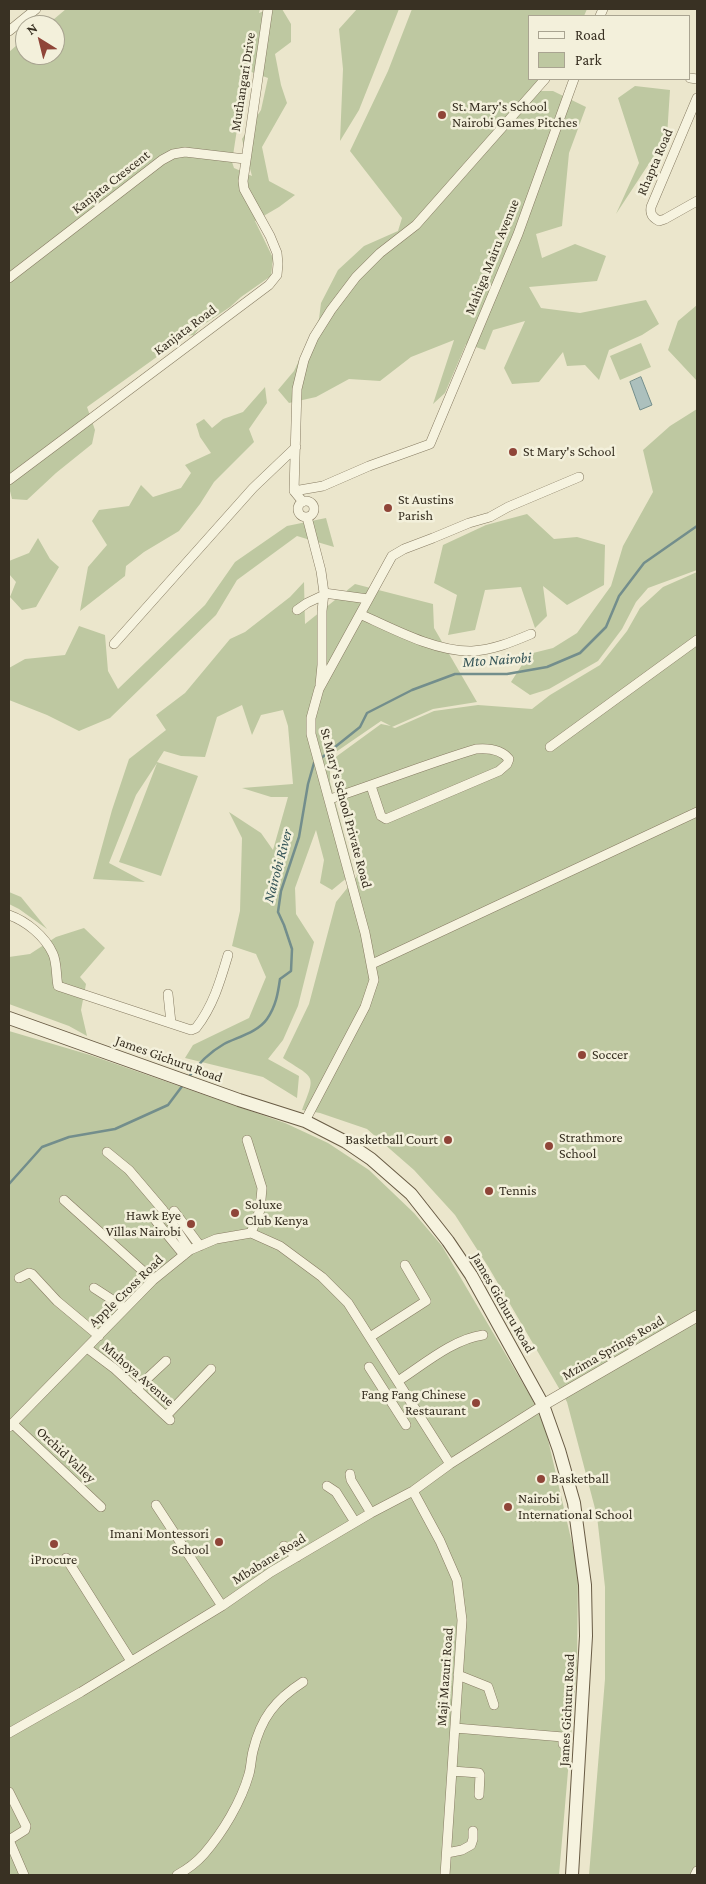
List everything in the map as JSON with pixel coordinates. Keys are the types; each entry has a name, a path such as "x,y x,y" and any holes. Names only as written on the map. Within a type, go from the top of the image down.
{"main road":[{"name":"James Gichuru Road","path":"9,1018 304,1121 346,1142 395,1178 426,1212 471,1275 543,1406 574,1503 585,1584 585,1668 572,1875"}],"street":[{"path":"11,30 36,9"},
{"name":"Muthangari Drive","path":"245,159 254,113 268,9"},
{"path":"319,689 322,665 322,611 324,594 321,571 307,517 313,514 314,507 310,502 303,502 294,491 297,388 304,360 314,337 356,277 380,253 416,225 544,80"},
{"name":"Mahiga Mairu Avenue","path":"294,491 323,486 369,466 430,444 518,234 574,80"},
{"name":"Rhapta Road","path":"697,98 650,213 653,218 659,221 697,201"},
{"name":"Kanjata Crescent","path":"9,278 162,160 173,154 185,152 245,159"},
{"name":"Kanjata Road","path":"9,480 269,284 277,275 277,253 243,185 245,159"},
{"path":"114,644 253,488 296,447"},
{"name":"St Mary's School Private Road","path":"304,1121 365,1007 374,980 372,964 310,727 319,689 392,556 469,523 490,517 508,507 579,476"},
{"path":"297,610 324,594 368,599"},
{"path":"360,614 434,645 454,649 472,651 489,648 504,645 531,634"},
{"path":"550,747 697,640"},
{"path":"330,799 371,786 424,765 476,749 499,751 509,758 508,764 499,772 386,819 381,816 371,786"},
{"path":"372,964 697,812"},
{"path":"9,915 24,922 33,929 48,947 54,957 58,986 191,1030 196,1028 216,994 228,955"},
{"path":"168,994 170,1023"},
{"path":"247,1140 262,1188 260,1210 251,1234 280,1246 322,1276 348,1303 450,1464"},
{"path":"106,1152 129,1170 163,1210 187,1253"},
{"path":"64,1200 153,1280"},
{"path":"174,1211 200,1246"},
{"path":"156,1221 187,1253"},
{"name":"Apple Cross Road","path":"11,1426 153,1280 187,1253 200,1246 216,1239 251,1234"},
{"path":"370,1337 426,1301 404,1265"},
{"path":"19,1278 25,1274 32,1274 57,1301 99,1336"},
{"path":"94,1288 125,1308"},
{"name":"Mzima Springs Road","path":"543,1406 697,1316"},
{"path":"398,1381 459,1342 471,1336 483,1335"},
{"name":"Muhoya Avenue","path":"87,1348 115,1370 168,1418 210,1369"},
{"path":"136,1389 166,1361"},
{"path":"369,1367 406,1425"},
{"path":"395,1408 409,1398"},
{"name":"Mbabane Road","path":"9,1733 222,1606 272,1572 355,1522 413,1491 450,1464 543,1406"},
{"name":"Orchid Valley","path":"11,1426 101,1507"},
{"path":"350,1474 351,1480 371,1513"},
{"path":"327,1486 336,1492 355,1522"},
{"name":"Maji Mazuri Road","path":"413,1491 440,1541 457,1580 462,1620 446,1875"},
{"path":"156,1505 222,1606"},
{"path":"284,1546 297,1557"},
{"path":"66,1558 131,1661"},
{"path":"458,1675 488,1687 494,1705"},
{"path":"177,1875 203,1856 218,1835 235,1807 249,1774 261,1724 278,1701 303,1682"},
{"path":"455,1728 564,1737 563,1744"},
{"path":"452,1771 479,1773 479,1795"},
{"path":"9,1792 26,1828 9,1840 24,1875"},
{"path":"447,1853 462,1850 471,1845 473,1831"},
{"path":"695,1875 697,1871"}],"green space":[{"path":"66,9 260,9 259,13 270,9 282,9 291,24 291,42 275,54 281,85 287,103 262,147 269,181 295,195 255,221 273,258 271,276 200,327 194,335 186,336 87,407 95,430 92,444 56,473 27,500 12,499 9,487 9,52 15,47 15,65 65,65 65,15 59,15","holes":["246,70 268,78 261,110 242,139 252,176 234,168 232,162"]},
{"path":"357,9 399,9 359,110 340,141 343,69 339,29"},
{"path":"412,9 587,9 584,15 528,15 528,80 546,80 537,91 553,91 586,107 569,153 562,226 536,234 542,258 575,244 606,256 597,281 529,287 541,308 580,313 646,300 659,324 642,335 609,350 599,380 585,365 567,366 563,352 539,382 512,384 504,368 525,321 493,330 485,350 466,344 445,393 433,404 454,340 411,357 380,381 349,379 316,397 289,403 278,390 294,371 319,319 321,303 338,270 364,246 398,231 402,218 350,151 388,71"},
{"path":"635,86 670,90 667,136 616,214 639,163 618,98"},
{"path":"697,305 697,381 668,350 678,321"},
{"path":"641,343 651,367 620,380 610,356"},
{"path":"265,387 267,403 249,429 254,442 214,482 179,531 144,552 126,566 125,576 80,611 88,567 107,545 92,521 99,510 129,506 141,485 153,497 181,488 191,473 185,465 211,453 200,437 196,424 204,419 212,428 223,419 243,412"},
{"path":"697,409 697,570 648,588 636,602 622,629 598,661 549,689 530,695 511,682 529,654 553,648 577,633 611,586 623,546 653,492 643,450 670,426"},
{"path":"527,514 554,539 577,537 605,545 604,585 567,605 543,586 547,616 535,628 521,587 485,590 475,630 448,635 457,595 434,583 443,545 486,525"},
{"path":"326,518 334,547 297,536 237,580 216,615 110,718 79,731 47,715 9,700 9,668 25,659 65,655 79,626 105,635 108,671 118,689 205,605 235,562 287,526"},
{"path":"38,538 50,559 59,567 36,607 22,610 10,597 16,582 9,574 9,561 29,553"},
{"path":"697,572 697,1875 589,1875 605,1679 605,1587 597,1516 567,1402 489,1268 455,1215 414,1170 367,1129 320,1113 302,1110 310,1089 310,1078 283,1058 309,1004 336,902 357,876 333,759 381,724 391,726 381,721 330,756 330,782 354,872 332,890 320,883 324,860 316,830 295,888 296,914 314,942 298,1006 283,1040 268,1059 299,1076 297,1098 263,1077 185,1058 193,1045 249,1018 266,977 256,954 232,946 240,911 242,838 229,812 261,833 273,850 288,797 271,797 242,788 293,784 288,726 283,710 261,715 252,735 242,705 217,717 205,757 181,756 164,751 157,762 198,776 161,876 119,862 157,763 136,795 109,863 145,882 93,879 112,810 129,759 166,730 156,715 185,693 230,639 245,632 290,597 304,582 305,624 355,584 433,604 434,628 477,702 433,709 392,727 395,728 434,711 478,705 532,709 550,695 600,665 627,631 640,608 663,587"},
{"path":"9,892 21,897 47,929 9,904"},
{"path":"84,928 105,948 80,977 86,984 81,1010 87,1036 69,1026 9,1004 9,957 30,954 56,937"},
{"path":"9,1031 90,1055 285,1123 328,1143 369,1170 414,1213 442,1246 532,1399 546,1431 578,1569 577,1667 559,1875 9,1875"}],"shaded area":[{"path":"641,377 652,405 640,410 630,382"}],"waterway":[{"name":"Mto Nairobi","path":"320,759 360,727 367,713 412,690 455,674 507,674 547,667 580,653 606,627 619,596 644,563 697,526"},
{"name":"Nairobi River","path":"188,1078 214,1051 263,1024 275,1004 280,979 291,971 292,949 278,912 281,891 299,837 308,784 314,763 316,762"},
{"name":"Nairobi River","path":"9,1184 42,1147 69,1137 115,1129 168,1105 183,1085"}],"place":[{"name":"St. Mary's School Nairobi Games Pitches","path":"442,115"},
{"name":"St Mary's School","path":"513,452"},
{"name":"St Austins Parish","path":"388,508"},
{"name":"Soccer","path":"582,1055"},
{"name":"Basketball Court","path":"448,1140"},
{"name":"Strathmore School","path":"549,1146"},
{"name":"Tennis","path":"489,1191"},
{"name":"Soluxe Club Kenya","path":"235,1213"},
{"name":"Hawk Eye Villas Nairobi","path":"191,1224"},
{"name":"Fang Fang Chinese Restaurant","path":"476,1403"},
{"name":"Basketball","path":"541,1479"},
{"name":"Nairobi International School","path":"508,1507"},
{"name":"Imani Montessori School","path":"219,1542"},
{"name":"iProcure","path":"54,1544"}]}
